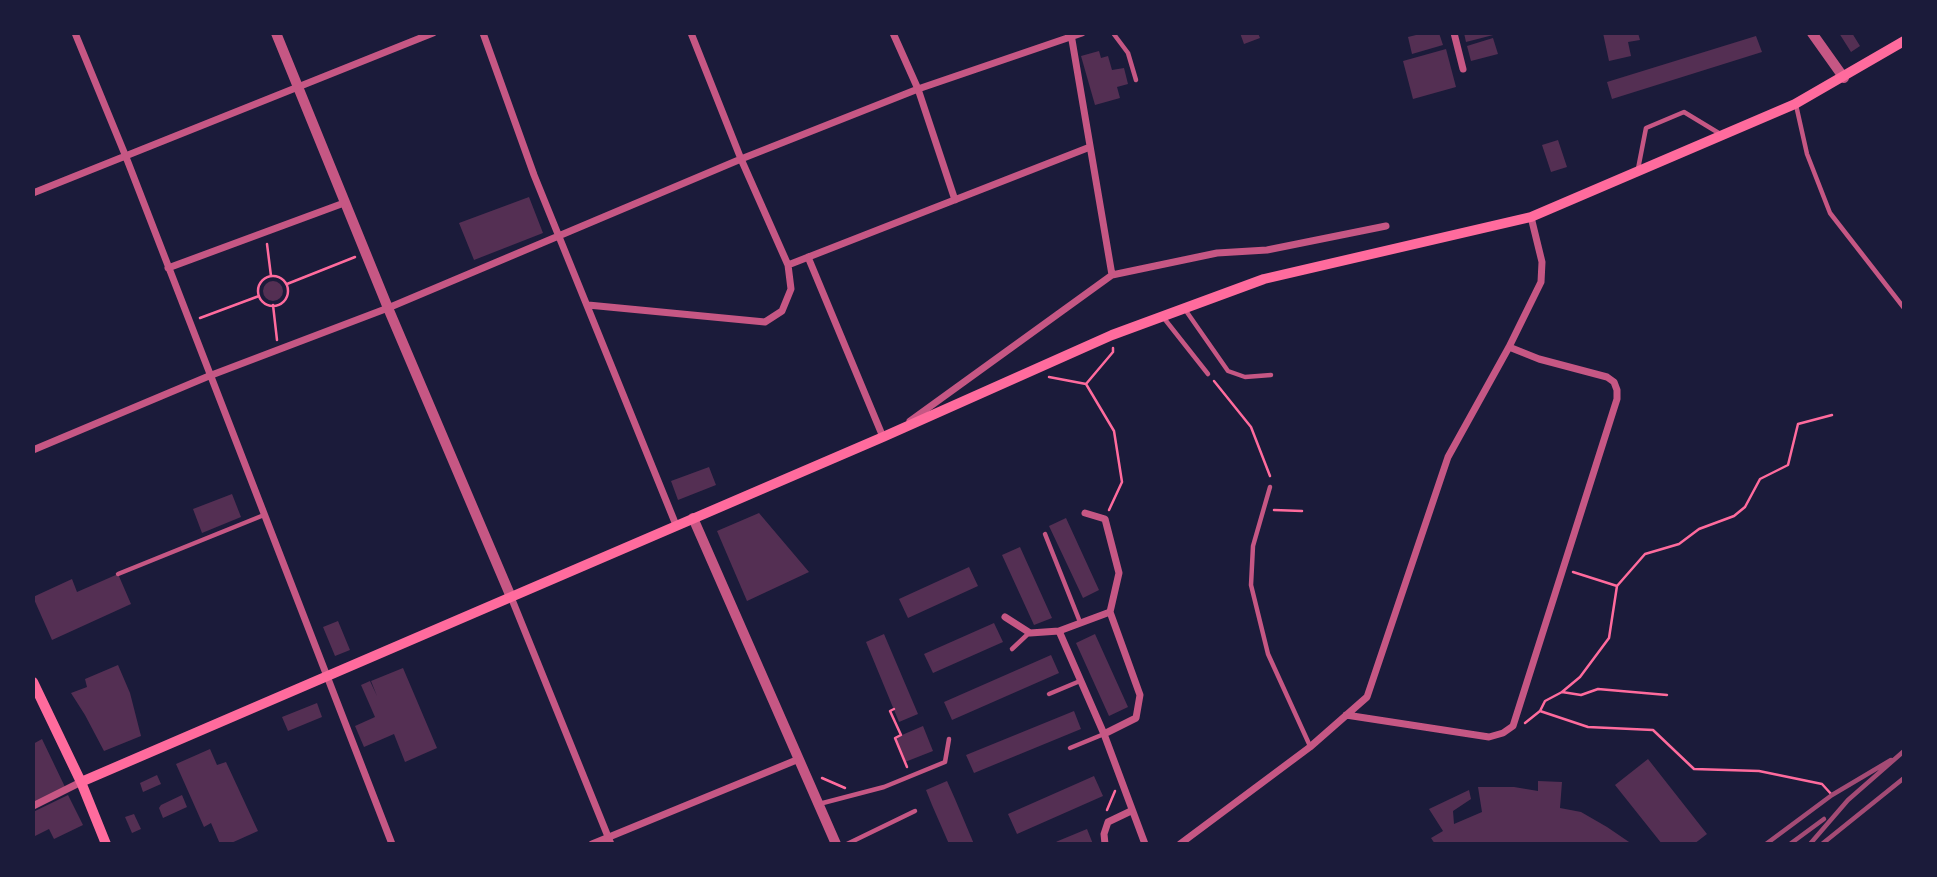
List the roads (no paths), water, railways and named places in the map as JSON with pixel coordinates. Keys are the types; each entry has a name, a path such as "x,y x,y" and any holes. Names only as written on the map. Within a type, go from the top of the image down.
{"main road":[{"path":"81,782 883,437 1112,335 1301,268 1531,217 1796,104 1904,41"},
{"path":"33,682 37,700 81,782 106,844"}],"street":[{"path":"75,33 126,157 188,323 392,844"},
{"path":"276,33 610,840"},
{"path":"33,193 433,33"},
{"path":"483,33 558,235 676,525"},
{"path":"588,305 765,321 782,311 791,289 788,265 741,159 691,33"},
{"path":"892,33 918,89 954,200"},
{"path":"33,450 209,376 388,308 741,159 918,89 1082,33"},
{"path":"1454,33 1462,69"},
{"path":"1812,33 1843,78"},
{"path":"1071,35 1112,275"},
{"path":"788,265 1090,147"},
{"path":"167,268 344,202"},
{"path":"1180,844 1310,747 1367,697 1448,457 1509,347 1541,282 1542,262 1531,217"},
{"path":"901,428 1112,275 1217,253 1267,250 1386,226"},
{"path":"808,257 883,437"},
{"path":"1346,715 1489,737 1503,733 1513,726 1617,399 1617,390 1614,382 1606,377 1539,359 1509,347"},
{"path":"1085,513 1105,520 1119,573 1110,611 1140,695 1136,718 1104,734"},
{"path":"693,518 836,844"},
{"path":"1005,617 1030,633 1059,631 1110,611"},
{"path":"1059,631 1104,734 1144,844"},
{"path":"592,844 610,840 799,759"},
{"path":"33,806 81,782"},
{"path":"1105,844 1104,834 1108,822 1131,811"}],"lane":[{"path":"1113,33 1128,53 1136,80"},
{"path":"1796,104 1807,154 1830,213 1904,307"},
{"path":"1637,172 1646,128 1684,112 1723,135"},
{"path":"1183,308 1228,372 1245,377 1271,375"},
{"path":"1161,316 1208,374"},
{"path":"1270,487 1253,546 1251,585 1268,654 1310,747"},
{"path":"118,574 265,515"},
{"path":"1045,534 1081,623"},
{"path":"1012,649 1030,633"},
{"path":"1049,694 1081,680"},
{"path":"1070,748 1104,734"},
{"path":"818,804 911,776 945,762 949,739"},
{"path":"847,844 915,811"}],"railway":[{"path":"1810,844 1848,800 1904,751"},
{"path":"1766,844 1832,795 1891,760"},
{"path":"1822,844 1904,778"},
{"path":"1790,844 1824,819"}]}
